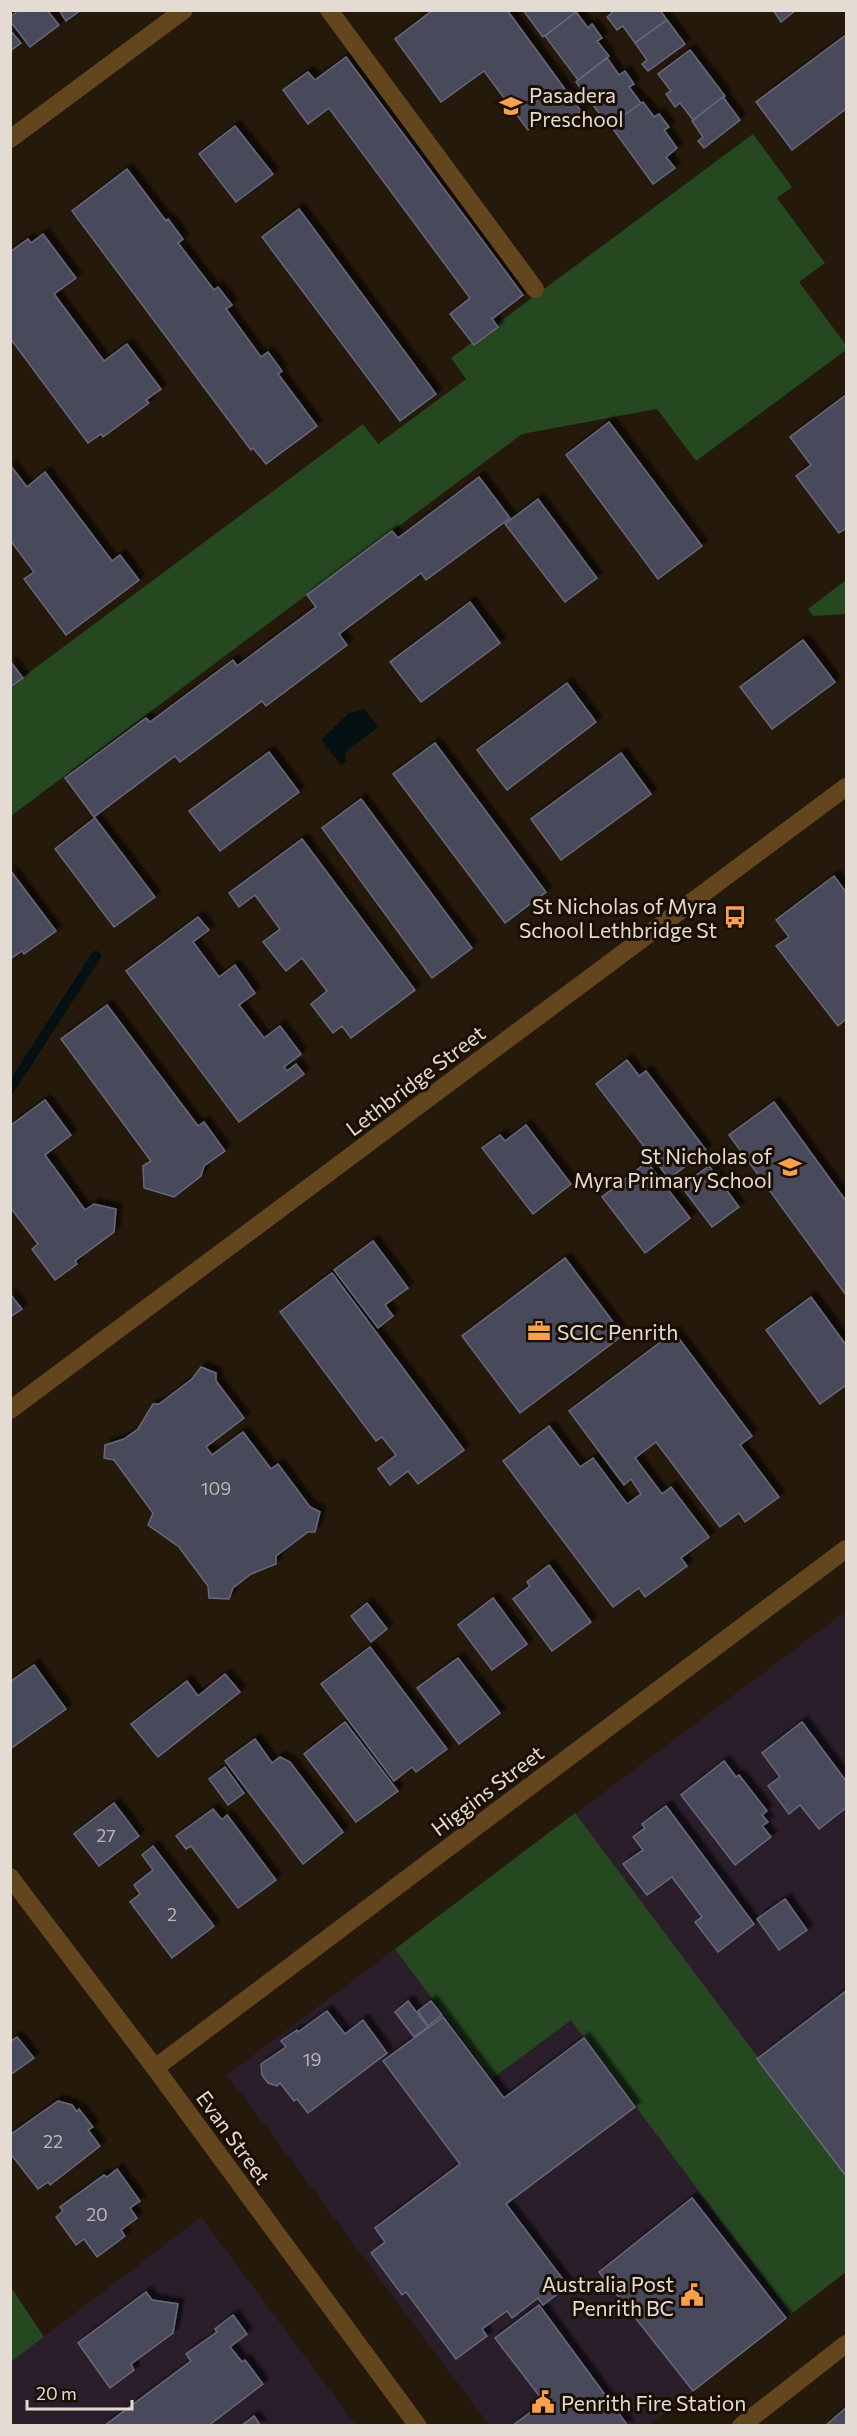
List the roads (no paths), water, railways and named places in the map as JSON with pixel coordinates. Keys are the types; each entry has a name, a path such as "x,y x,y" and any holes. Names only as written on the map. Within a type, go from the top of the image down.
{"street":[{"path":"10,139 184,10"},
{"path":"329,10 535,289"},
{"name":"Lethbridge Street","path":"10,1410 846,787"},
{"name":"Higgins Street","path":"155,2068 846,1549"},
{"name":"Evan Street","path":"10,1876 155,2068 418,2426"},
{"path":"741,2426 846,2344"}],"waterway":[{"path":"10,1089 96,956"}],"place":[{"name":"Pasadera Preschool","path":"511,106"},
{"name":"St Nicholas of Myra School Lethbridge St","path":"735,917"},
{"name":"St Nicholas of Myra Primary School","path":"790,1167"},
{"name":"SCIC Penrith","path":"539,1331"},
{"name":"Australia Post Penrith BC","path":"692,2295"},
{"name":"Penrith Fire Station","path":"543,2402"}]}
